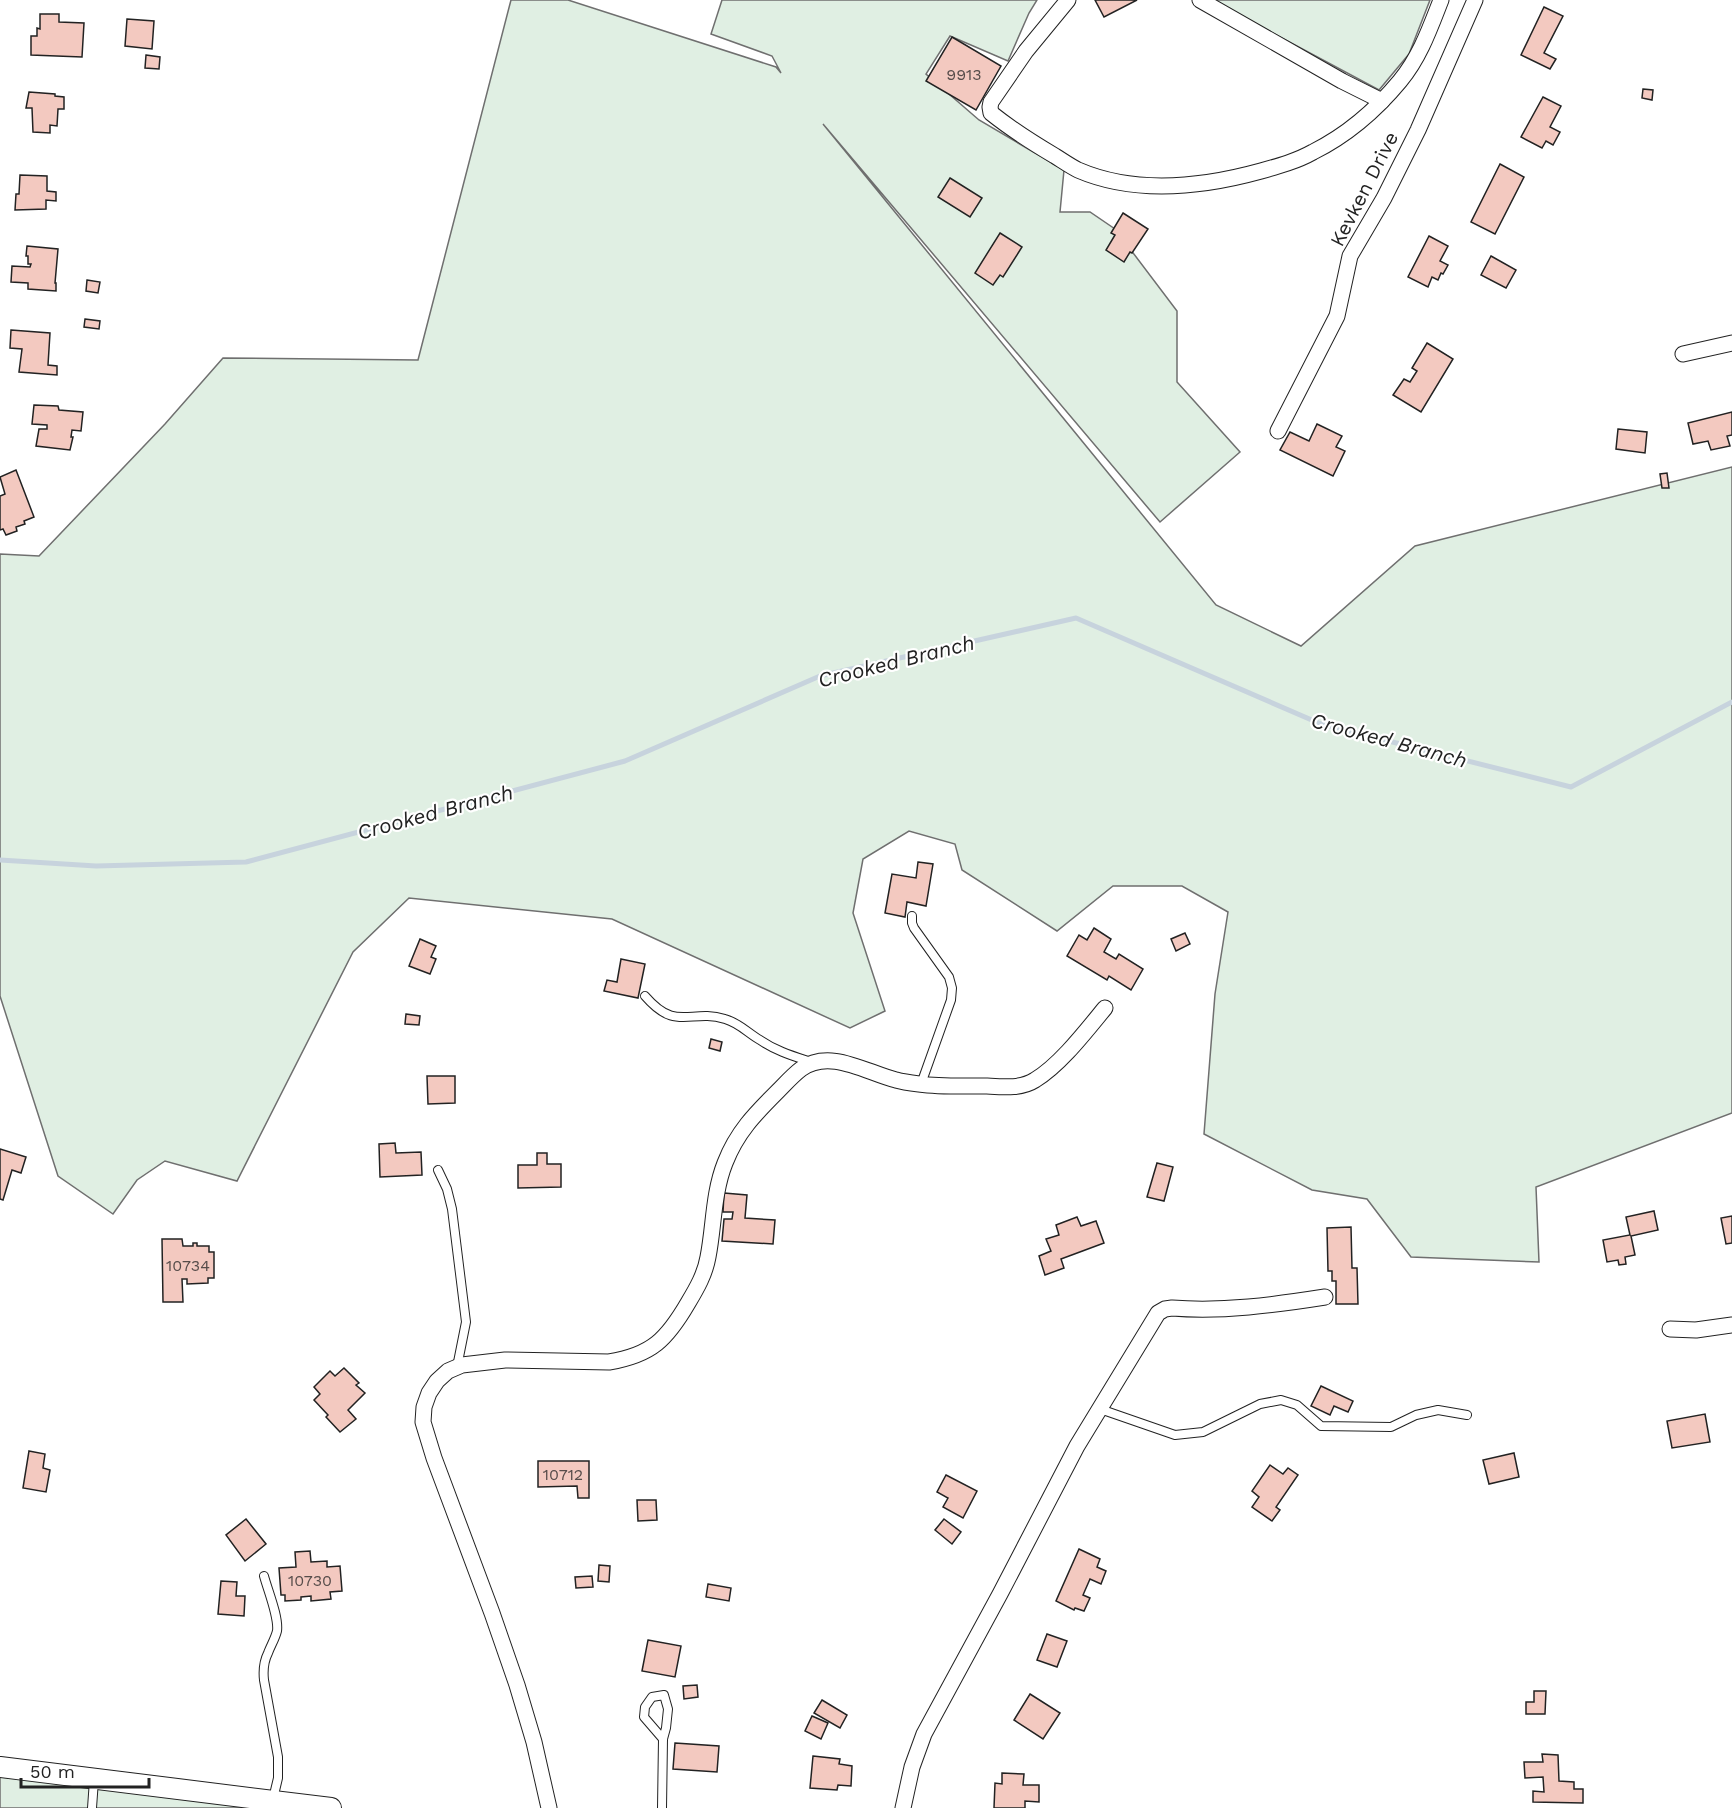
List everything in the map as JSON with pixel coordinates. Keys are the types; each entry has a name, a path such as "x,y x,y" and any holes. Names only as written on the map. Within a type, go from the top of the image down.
{"street":[{"path":"1068,0 1026,51 991,102 991,113 1078,170 1135,184 1167,186 1236,178 1282,165 1312,153 1335,140 1362,121 1402,79 1415,61 1428,36 1441,0"},
{"path":"1200,0 1341,81 1382,101"},
{"name":"Kevken Drive","path":"1278,431 1337,316 1350,256 1384,198 1418,130 1475,0"},
{"path":"1683,354 1732,343"},
{"path":"549,1808 534,1742 517,1685 423,1422 424,1407 437,1381 448,1371 457,1367 506,1360 609,1362 627,1359 647,1351 662,1340 674,1326 700,1282 708,1259 720,1179 734,1142 748,1121 801,1069 814,1063 839,1061 897,1081 948,1087 1025,1085 1035,1081 1052,1067 1105,1008"},
{"path":"903,1808 912,1767 924,1734 995,1604 1071,1456 1158,1313 1165,1309 1222,1309 1284,1304 1325,1297"},
{"path":"1670,1329 1696,1330 1732,1325"},
{"path":"0,1767 330,1808"}],"lane":[{"path":"912,916 914,928 949,977 952,988 951,1000 921,1084"},
{"path":"645,996 654,1007 666,1014 682,1018 709,1016 724,1018 782,1053 814,1063"},
{"path":"438,1170 447,1189 452,1209 466,1322 457,1367"},
{"path":"1100,1409 1175,1435 1203,1432 1260,1404 1281,1400 1297,1405 1321,1426 1391,1427 1416,1416 1438,1410 1467,1415"},
{"path":"264,1576 277,1628 263,1669 278,1757 278,1778 273,1801"},
{"path":"662,1808 663,1739 668,1709 664,1695 652,1697 645,1707 644,1717 663,1739"},
{"path":"92,1808 94,1778"}],"green space":[{"path":"511,0 568,0 776,67 781,73 772,56 711,34 722,0 1037,0 1008,61 950,36 926,74 979,120 1064,170 1060,212 1090,212 1115,229 1177,311 1177,382 1240,452 1160,522 823,124 1216,605 1301,646 1415,546 1732,467 1732,1113 1536,1187 1539,1262 1411,1257 1367,1199 1312,1190 1204,1134 1215,994 1228,912 1182,886 1113,886 1057,931 962,870 955,844 909,831 863,859 853,913 885,1011 850,1028 612,919 409,898 353,952 237,1181 165,1161 137,1180 113,1214 58,1176 0,996 0,554 39,556 165,424 223,358 418,360"},
{"path":"1211,0 1430,0 1409,54 1379,90"},
{"path":"0,1773 278,1808 0,1808"}],"building":[{"path":"1095,0 1137,0 1104,17"},
{"path":"1544,7 1563,16 1544,53 1556,59 1550,69 1521,55"},
{"path":"40,14 59,14 59,22 84,23 82,57 31,55 31,36 37,36 37,28 40,29"},
{"path":"127,19 154,21 152,49 125,46"},
{"path":"952,37 1001,66 976,110 926,81"},
{"path":"146,55 160,57 159,69 145,68"},
{"path":"1643,89 1653,90 1652,100 1642,98"},
{"path":"29,92 64,97 64,109 58,109 57,126 50,125 50,133 33,132 32,108 26,108"},
{"path":"1543,97 1561,106 1550,127 1560,132 1553,145 1546,141 1542,148 1521,137"},
{"path":"1500,164 1524,177 1495,234 1471,222"},
{"path":"20,175 47,176 47,191 56,192 56,201 46,200 46,209 15,210"},
{"path":"950,178 982,198 970,217 938,197"},
{"path":"1123,213 1148,229 1124,262 1106,250 1115,235 1111,233"},
{"path":"1000,233 1022,247 1003,277 1000,275 993,285 975,273"},
{"path":"1429,236 1448,246 1440,261 1448,265 1438,280 1432,277 1428,287 1408,277"},
{"path":"27,246 58,249 56,291 28,289 28,283 11,282 12,266 30,267 31,264 28,264 28,256 26,256"},
{"path":"1491,256 1516,270 1506,288 1481,275"},
{"path":"87,280 100,282 98,293 86,291"},
{"path":"85,319 100,321 99,329 84,327"},
{"path":"11,330 50,333 48,365 57,366 57,375 19,372 22,349 10,348"},
{"path":"1427,343 1453,359 1421,412 1393,395 1404,379 1410,382 1417,371 1412,368"},
{"path":"34,405 58,406 59,410 83,412 81,431 72,430 70,450 36,446 39,429 47,429 47,425 32,424"},
{"path":"1732,412 1732,435 1727,436 1730,446 1711,450 1708,441 1693,444 1688,423"},
{"path":"1317,424 1342,436 1336,447 1345,451 1333,476 1280,450 1290,432 1309,441"},
{"path":"1618,429 1647,432 1645,453 1616,449"},
{"path":"16,470 34,517 16,527 17,531 6,535 3,529 0,530 0,496 5,494 0,477"},
{"path":"1667,473 1669,488 1662,488 1660,474"},
{"path":"918,862 933,864 926,906 907,902 905,917 885,913 892,874 916,878"},
{"path":"1094,928 1111,939 1104,952 1116,959 1119,954 1143,969 1131,990 1109,976 1107,980 1067,956 1079,935 1087,940"},
{"path":"1185,933 1190,944 1176,951 1171,939"},
{"path":"420,939 436,946 431,957 436,959 430,974 409,966"},
{"path":"621,959 645,964 638,998 604,991 607,980 617,982"},
{"path":"406,1014 420,1016 419,1025 405,1024"},
{"path":"711,1039 722,1042 720,1051 709,1048"},
{"path":"427,1076 455,1076 455,1103 428,1104"},
{"path":"395,1143 396,1153 421,1152 422,1175 380,1177 379,1144"},
{"path":"0,1149 26,1157 21,1173 12,1170 3,1200 0,1199"},
{"path":"537,1153 547,1153 547,1164 561,1164 561,1187 518,1188 518,1165 537,1165"},
{"path":"1157,1163 1173,1167 1164,1201 1147,1197"},
{"path":"724,1193 747,1195 745,1218 775,1220 773,1244 722,1241 724,1219 732,1219 733,1212 723,1212"},
{"path":"1654,1211 1658,1230 1631,1236 1635,1255 1625,1257 1626,1264 1619,1265 1618,1260 1607,1262 1603,1240 1630,1235 1626,1217"},
{"path":"1732,1216 1732,1243 1726,1244 1721,1218"},
{"path":"1077,1217 1081,1226 1096,1221 1104,1243 1061,1259 1064,1268 1045,1275 1039,1256 1051,1251 1046,1239 1059,1235 1056,1225"},
{"path":"1351,1227 1352,1268 1357,1268 1358,1304 1336,1304 1336,1281 1332,1281 1332,1271 1328,1271 1327,1228"},
{"path":"162,1239 182,1239 183,1246 193,1246 193,1243 197,1243 197,1246 209,1246 209,1252 214,1252 214,1278 208,1278 208,1283 187,1284 187,1279 182,1279 183,1302 163,1302"},
{"path":"344,1368 359,1383 356,1385 365,1393 348,1410 356,1419 340,1432 314,1400 320,1394 314,1387 330,1371 335,1376"},
{"path":"1321,1386 1353,1401 1348,1412 1334,1406 1330,1415 1311,1406"},
{"path":"1705,1414 1710,1442 1672,1448 1667,1421"},
{"path":"29,1451 45,1454 43,1468 50,1470 46,1492 23,1488"},
{"path":"1514,1453 1519,1477 1489,1484 1483,1460"},
{"path":"538,1461 589,1461 589,1498 578,1498 577,1486 538,1487"},
{"path":"1270,1465 1283,1474 1288,1468 1298,1475 1276,1507 1280,1510 1272,1521 1252,1507 1259,1497 1252,1491"},
{"path":"946,1475 977,1491 963,1518 943,1507 948,1498 937,1492"},
{"path":"637,1500 656,1500 657,1520 638,1521"},
{"path":"246,1519 266,1544 245,1561 226,1535"},
{"path":"944,1519 961,1532 952,1544 935,1530"},
{"path":"1079,1549 1100,1559 1097,1567 1106,1571 1101,1584 1090,1579 1083,1595 1090,1598 1084,1611 1075,1608 1074,1610 1056,1601"},
{"path":"310,1551 311,1562 327,1561 327,1567 340,1566 342,1591 330,1592 331,1599 311,1601 311,1596 301,1597 301,1600 285,1601 285,1595 281,1595 279,1568 296,1567 295,1552"},
{"path":"599,1565 610,1566 609,1582 598,1581"},
{"path":"592,1576 593,1587 576,1588 575,1577"},
{"path":"221,1581 237,1582 236,1596 245,1596 244,1616 218,1614"},
{"path":"708,1584 731,1588 729,1601 706,1597"},
{"path":"1047,1634 1067,1641 1057,1667 1037,1660"},
{"path":"648,1640 681,1646 675,1677 642,1671"},
{"path":"697,1685 698,1697 684,1699 683,1686"},
{"path":"1534,1691 1546,1691 1545,1714 1526,1714 1526,1702 1534,1702"},
{"path":"1030,1694 1060,1713 1043,1739 1014,1720"},
{"path":"822,1700 847,1715 840,1728 814,1713"},
{"path":"812,1716 828,1723 821,1739 805,1731"},
{"path":"675,1743 719,1746 717,1772 673,1769"},
{"path":"1542,1754 1558,1755 1559,1781 1574,1782 1574,1789 1583,1789 1583,1803 1533,1802 1533,1791 1544,1792 1543,1777 1525,1778 1524,1762 1543,1762"},
{"path":"813,1756 840,1759 839,1764 852,1766 851,1786 838,1785 837,1790 810,1788"},
{"path":"1002,1773 1024,1774 1023,1785 1039,1785 1039,1802 1025,1801 1025,1808 994,1808 995,1783 1002,1784"}],"waterway":[{"name":"Crooked Branch","path":"0,860 96,866 246,862 625,761 820,676 1076,618 1321,724 1571,787 1732,702"}]}
